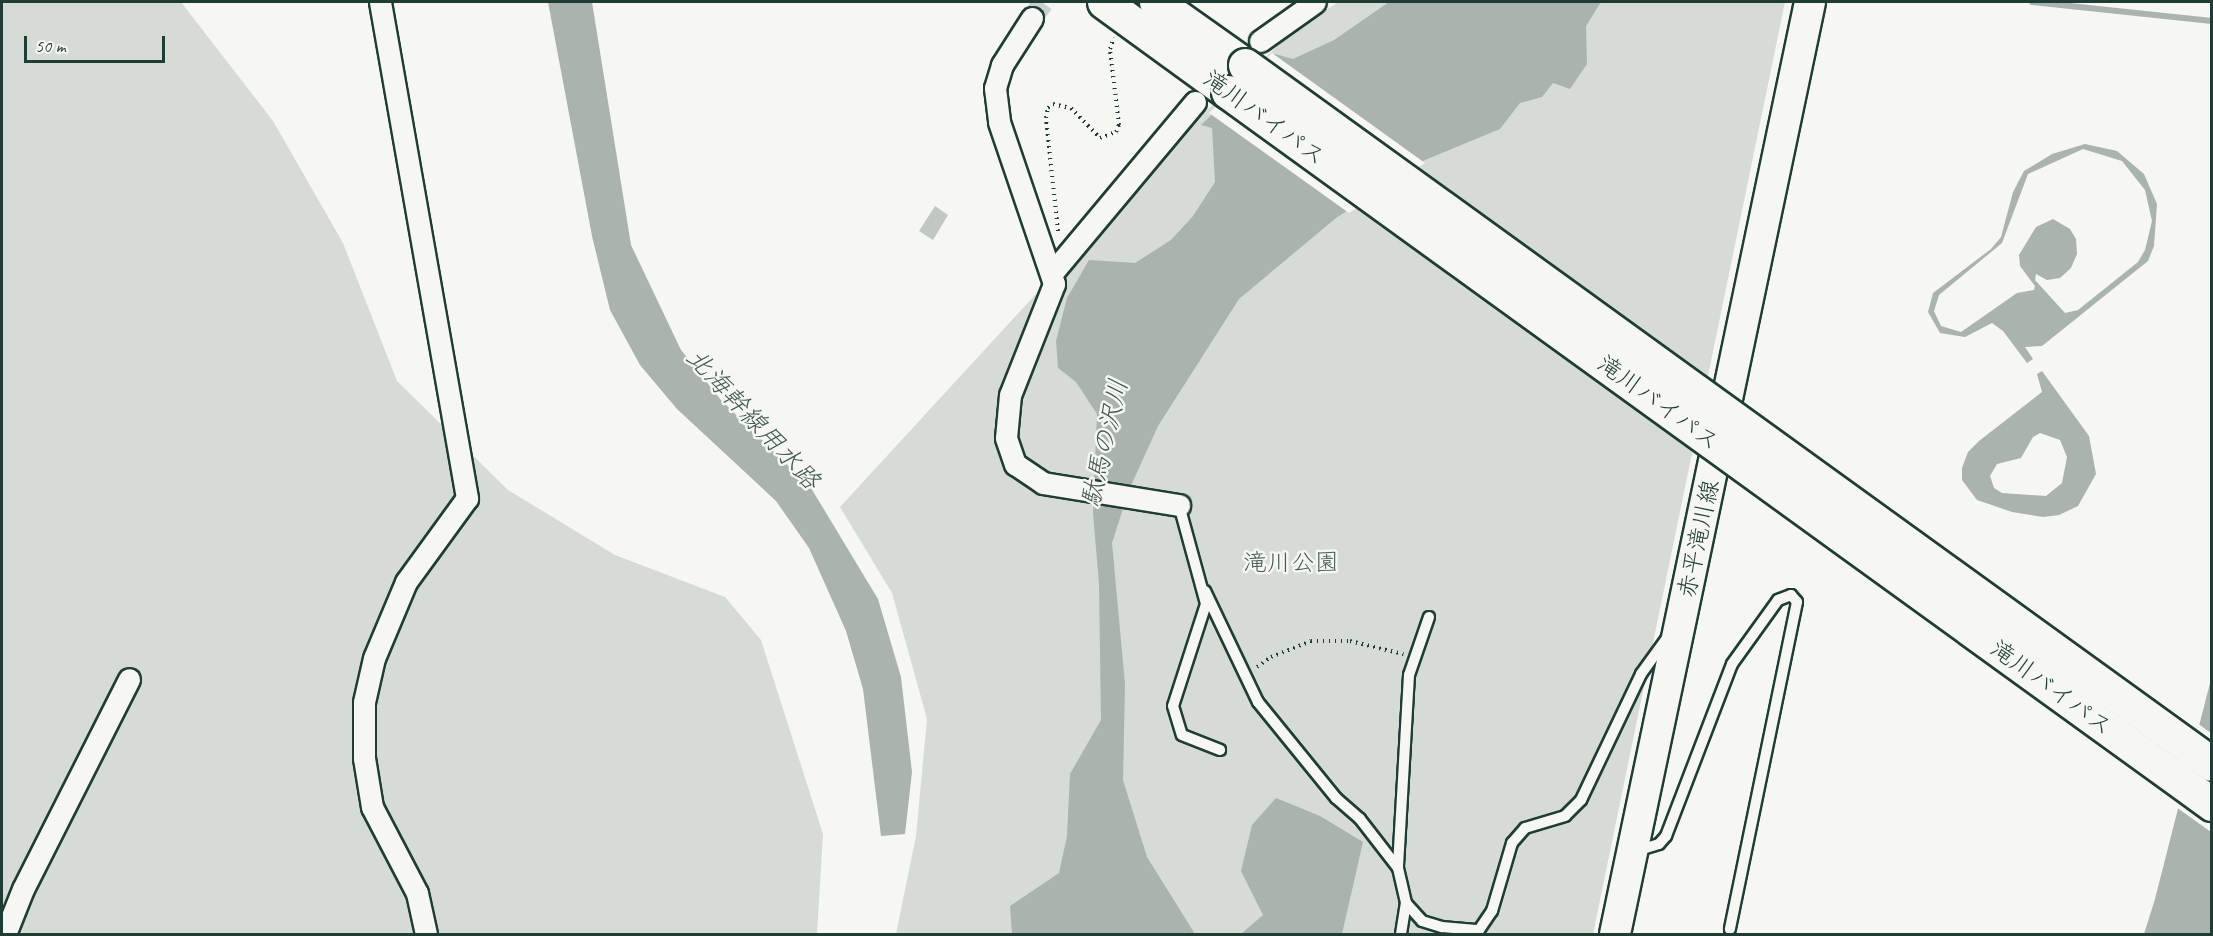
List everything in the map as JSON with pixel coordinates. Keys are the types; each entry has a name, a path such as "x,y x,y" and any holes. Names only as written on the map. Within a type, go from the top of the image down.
{"highway":[{"name":"滝川バイパス","path":"1104,2 1245,66 2211,804"},
{"name":"滝川バイパス","path":"1156,2 2211,764"}],"main road":[{"name":"赤平滝川線","path":"1615,934 1810,2"}],"street":[{"path":"380,2 466,498 406,582 374,658 364,702 364,758 372,807 417,893 426,934"},
{"path":"1245,66 1315,2"},
{"path":"1032,18 1002,65 995,88 999,122 1052,273 1050,300 1010,395 1006,438 1014,464 1043,483 1077,486 1179,506"},
{"path":"1052,273 1195,102"},
{"path":"5,934 23,889 129,679"}],"lane":[{"path":"1179,506 1205,591 1258,702 1398,868"},
{"path":"1205,591 1206,604 1173,706 1182,735 1220,750"},
{"path":"1633,852 1659,844 1665,836 1732,664 1778,600 1791,595 1796,608 1730,929"},
{"path":"1406,903 1422,921 1442,927 1479,930 1492,911 1512,843 1525,828 1565,816 1581,800 1641,674 1682,616"},
{"path":"1401,934 1406,903 1398,868 1409,675 1429,618"}],"path":[{"path":"1058,235 1046,118 1048,108 1053,104 1071,108 1100,138 1116,132 1119,125 1110,49 1117,32"},
{"path":"1246,676 1271,657 1311,641 1350,641 1415,657"}],"green space":[{"path":"2,2 181,2 273,121 343,243 397,381 508,490 615,555 725,597 761,640 823,834 817,934 2,934"},
{"name":"滝川公園","path":"1338,2 1785,2 1593,934 896,934 916,836 927,719 892,593 840,507 1197,119 1291,34"}],"water":[{"path":"548,2 592,2 631,245 681,350 721,400 811,488 878,599 901,677 912,772 905,834 881,836 863,689 846,631 809,548 776,501 677,409 640,365 610,310 592,236"},
{"path":"1389,2 1601,2 1586,26 1587,64 1570,89 1553,83 1542,97 1520,103 1500,129 1425,160 1336,218 1239,299 1158,426 1129,490 1112,543 1125,684 1123,780 1147,857 1195,934 1012,934 1010,906 1059,873 1067,836 1070,774 1101,720 1099,584 1093,513 1097,414 1076,382 1058,368 1056,341 1067,298 1089,260 1135,263 1171,240 1193,216 1215,182 1212,128 1201,125 1275,54 1293,59 1334,40"},
{"path":"2085,144 2117,151 2144,174 2157,204 2154,246 2148,261 2042,346 2025,347 2033,359 2027,363 2003,331 1992,323 1965,337 1940,333 1928,312 1933,293 1991,249 2001,237 2013,192 2024,171 2052,154","holes":["2083,149 2122,161 2145,190 2152,221 2145,250 2138,262 2078,310 2065,313 2035,280 2036,274 2047,280 2060,278 2071,268 2077,254 2076,239 2070,229 2053,219 2036,227 2019,255 2020,266 2035,286 2034,290 2017,293 1961,332 1941,326 1934,311 1939,295 2002,243 2028,174"]},
{"path":"2042,371 2089,436 2096,474 2078,506 2059,515 2043,517 2012,512 1977,500 1962,480 1962,468 1968,452 2042,392 2037,374","holes":["2040,433 2060,440 2067,457 2062,483 2046,496 2002,493 1994,488 1990,476 1997,464 2021,458 2033,437"]},
{"path":"2211,679 2211,934 2144,934 2155,899"},
{"path":"1276,798 1320,816 1363,842 1342,934 1241,934 1263,915 1241,871 1252,825"}],"pier":[{"path":"1272,53 1425,163 1349,213 1209,113"},
{"path":"2197,723 2211,733 2211,832 2176,807"}],"building":[{"path":"935,206 948,215 933,240 919,231"}],"waterway":[{"name":"駄馬の沢川","path":"2032,2 2212,21"}],"tunnel":[{"path":"1032,18 1043,2"}],"water label":[{"name":"北海幹線用水路","path":"753,419"}]}
